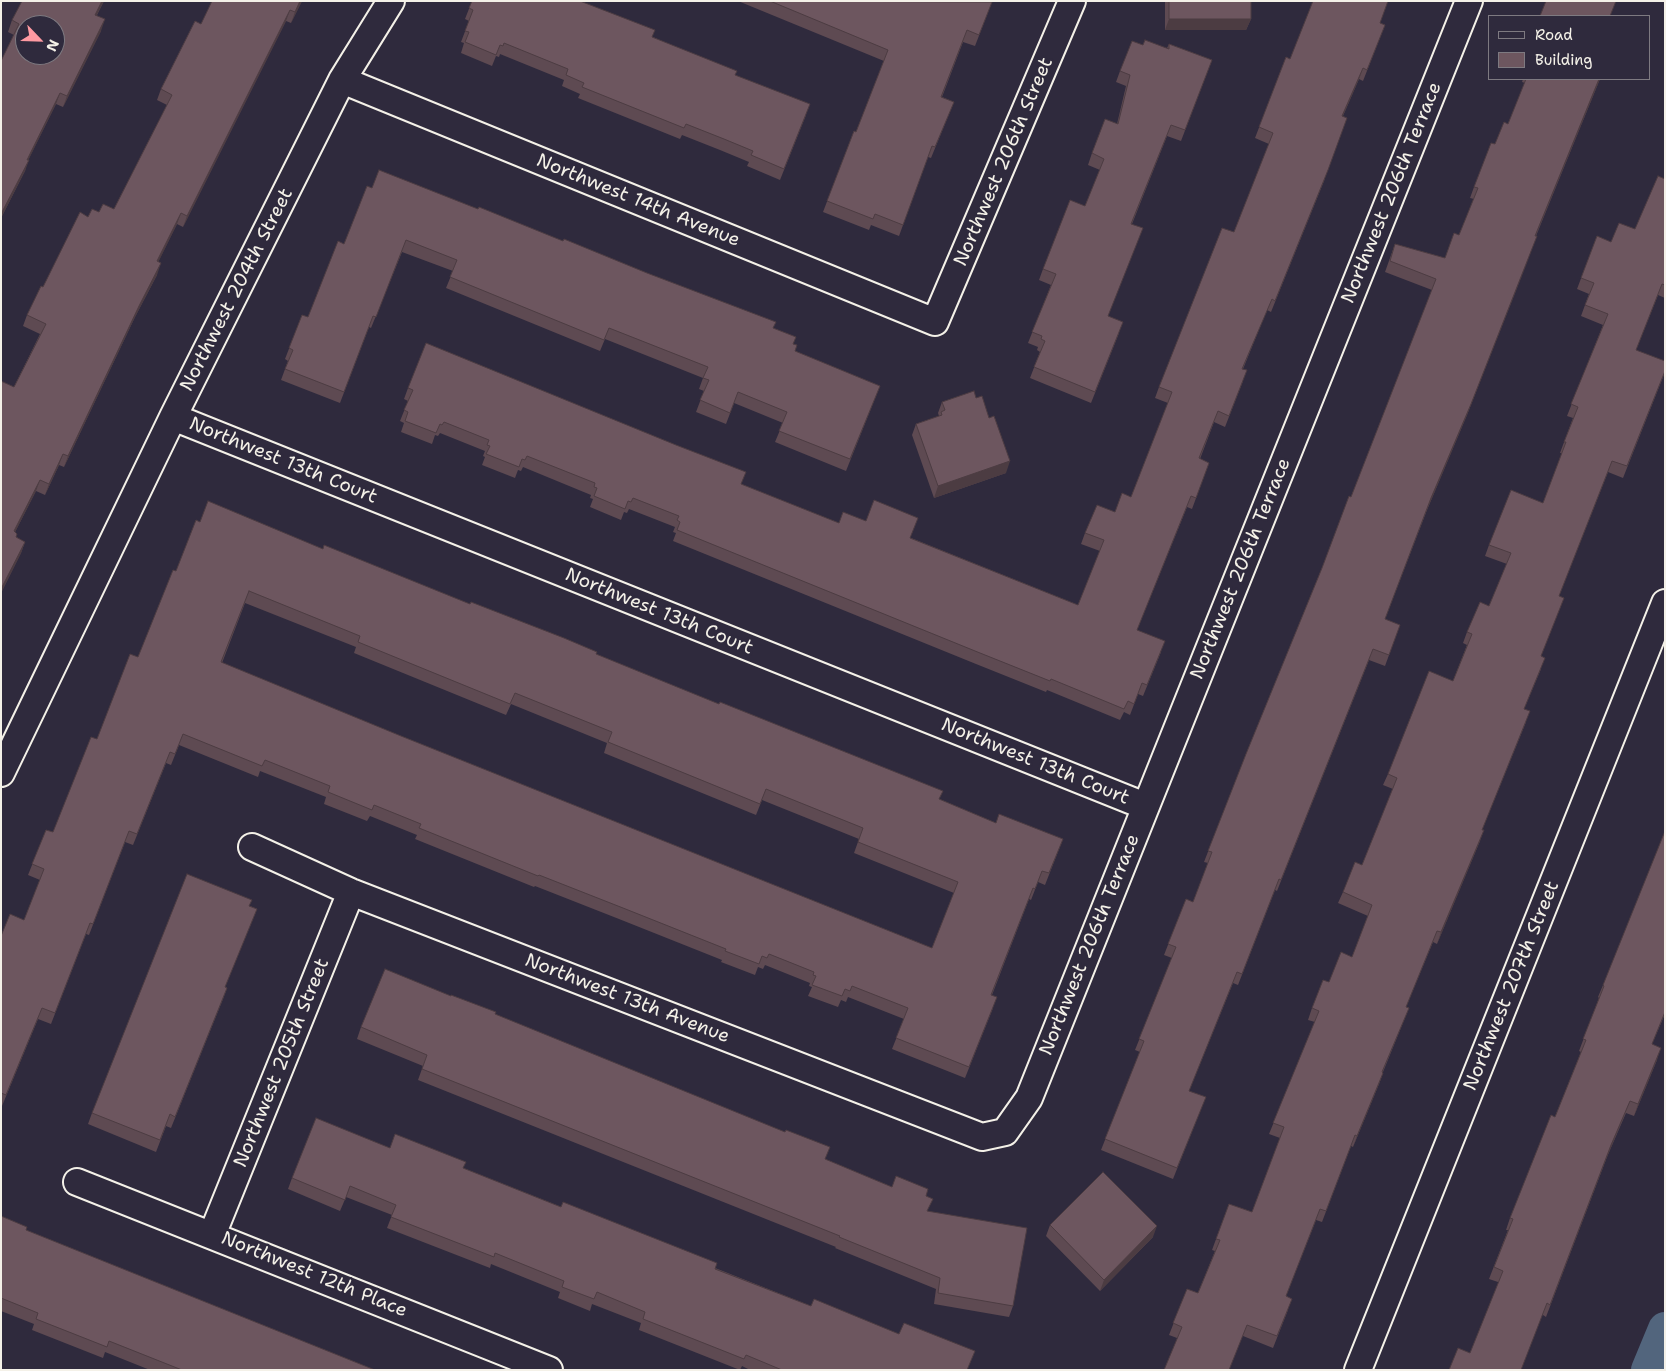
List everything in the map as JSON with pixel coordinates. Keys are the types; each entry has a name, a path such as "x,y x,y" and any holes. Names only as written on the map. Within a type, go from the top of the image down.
{"street":[{"name":"Northwest 204th Street","path":"1,773 173,417 342,80 391,1"},
{"name":"Northwest 206th Street","path":"935,322 1072,1"},
{"name":"Northwest 206th Terrace","path":"1005,1132 1029,1098 1469,1"},
{"name":"Northwest 14th Avenue","path":"342,80 935,322"},
{"name":"Northwest 13th Court","path":"173,417 1145,806"},
{"name":"Northwest 207th Street","path":"1358,1370 1665,603"},
{"name":"Northwest 13th Avenue","path":"252,848 351,892 982,1138 1005,1132"},
{"name":"Northwest 205th Street","path":"212,1235 351,892"},
{"name":"Northwest 12th Place","path":"78,1182 549,1370"}],"building":[{"path":"22,1 102,1 95,15 105,19 67,96 60,93 27,160 29,160 1,214 1,61 15,32 15,65 65,65 65,15 15,15 15,22 12,20"},
{"path":"212,1 300,1 295,12 290,10 187,216 181,213 157,261 161,263 68,456 63,454 49,484 40,480 14,531 17,534 16,537 25,542 1,589 1,381 14,387 46,324 27,315 80,212 88,217 92,209 99,212 103,204 114,209 172,95 161,89 195,21 201,24"},
{"path":"472,1 580,1 655,30 652,37 737,71 735,75 810,104 784,169 751,155 753,151 724,139 686,124 684,128 582,87 584,83 566,75 568,69 504,43 503,46 500,45 496,55 465,42 469,32 465,31 473,10 469,8"},
{"path":"770,1 992,2 979,35 967,30 941,97 954,102 935,147 932,146 903,225 875,214 873,219 827,201 888,50"},
{"path":"1169,1 1251,1 1251,19 1169,19"},
{"path":"1313,1 1388,1 1380,23 1385,25 1367,70 1363,68 1342,116 1347,118 1328,170 1275,301 1272,299 1242,369 1247,370 1229,416 1218,411 1199,458 1209,463 1196,498 1191,496 1137,630 1165,641 1147,685 1142,683 1134,704 1128,701 1124,709 1051,679 1050,681 980,653 677,530 680,522 677,520 679,516 633,498 631,502 628,501 625,509 594,496 597,488 594,487 595,483 527,456 525,460 522,459 519,467 486,454 490,446 487,445 489,440 444,422 442,425 440,424 436,433 405,421 408,412 404,410 413,390 408,388 426,343 746,472 741,484 839,523 843,512 866,521 874,500 918,518 910,538 1078,605 1104,540 1085,533 1097,505 1115,512 1122,493 1131,497 1172,392 1159,387 1222,228 1234,232 1273,133 1259,127 1286,57 1290,59"},
{"path":"1546,1 1616,1 1610,15 1540,15"},
{"path":"1145,40 1169,49 1169,44 1212,60 1185,130 1171,125 1131,224 1143,228 1108,316 1123,322 1095,392 1034,367 1045,341 1041,339 1042,336 1032,332 1056,274 1043,269 1070,200 1085,206 1104,159 1092,153 1105,119 1118,124 1130,75 1120,71 1132,41 1143,45"},
{"path":"1526,80 1599,80 1535,236 1537,236 1471,404 1431,498 1385,619 1400,625 1389,655 1373,649 1242,974 1237,972 1189,1091 1206,1097 1177,1168 1105,1139 1144,1041 1139,1039 1176,947 1168,944 1186,899 1193,902 1212,852 1208,851 1349,496 1351,497 1436,279 1390,261 1395,244 1445,258 1454,233 1459,235 1478,188 1474,187 1491,143 1495,144 1504,122 1508,124"},
{"path":"379,170 563,241 564,239 776,322 773,328 796,337 793,344 797,345 795,351 880,386 850,459 779,431 787,412 738,392 730,413 700,400 709,380 703,378 708,367 609,328 604,340 450,277 457,260 406,240 376,317 373,316 344,392 285,369 293,350 289,348 302,315 308,317 338,241 344,244 367,186 372,188"},
{"path":"1658,176 1665,179 1665,285 1662,284 1636,350 1665,361 1665,371 1627,466 1612,461 1559,596 1564,598 1541,656 1545,658 1524,709 1530,711 1482,830 1484,830 1441,932 1437,931 1406,1007 1409,1008 1357,1136 1355,1135 1326,1211 1320,1209 1286,1296 1292,1299 1277,1336 1247,1325 1229,1370 1164,1370 1182,1327 1173,1323 1187,1289 1198,1293 1220,1240 1216,1239 1229,1204 1252,1212 1284,1127 1273,1123 1319,1011 1312,1008 1323,980 1329,982 1341,952 1352,957 1372,905 1343,892 1355,862 1362,865 1397,778 1388,774 1429,671 1453,681 1472,634 1467,632 1480,602 1489,606 1511,553 1489,545 1511,490 1543,503 1578,407 1571,404 1608,314 1585,305 1594,283 1581,278 1597,236 1611,242 1619,223 1635,229"},
{"path":"974,391 976,398 982,396 989,418 994,416 1010,461 938,486 916,424 942,415 941,412 945,410 942,402"},
{"path":"208,501 323,549 324,545 470,604 471,602 564,638 597,652 596,654 719,704 720,702 943,791 939,799 996,823 999,814 1063,839 1049,873 1042,871 1035,889 1033,888 991,995 997,997 969,1067 896,1038 908,1008 852,986 850,991 845,989 842,996 812,985 816,976 813,975 814,972 769,954 767,958 762,956 759,964 725,951 726,949 419,828 421,824 374,805 372,810 328,792 330,786 265,760 262,766 183,734 175,754 170,752 137,834 129,831 93,924 90,923 55,1013 42,1008 6,1095 1,1093 1,936 10,914 24,920 44,869 32,864 46,830 53,832 91,737 97,739 130,654 138,657 173,570 176,571 196,520 200,522","holes":["249,591 360,636 358,642 510,704 515,693 612,732 608,742 760,804 766,789 863,828 858,842 958,882 932,948 221,662"]},
{"path":"1665,831 1665,1012 1652,1044 1661,1048 1638,1104 1630,1101 1611,1145 1550,1305 1547,1303 1521,1370 1449,1370 1458,1348 1470,1353 1503,1271 1494,1267 1513,1219 1510,1218 1551,1115 1555,1117 1586,1040 1583,1039 1603,985"},
{"path":"187,874 252,900 249,906 257,909 175,1117 170,1114 160,1140 92,1113"},
{"path":"385,969 496,1012 495,1014 785,1132 786,1130 830,1147 825,1159 892,1187 896,1176 928,1189 926,1196 933,1199 927,1211 1027,1228 1013,1306 938,1293 940,1278 840,1236 422,1069 427,1055 361,1027"},
{"path":"316,1118 390,1148 395,1134 466,1162 463,1168 561,1207 563,1202 717,1263 715,1269 811,1306 814,1299 899,1334 904,1323 975,1351 967,1370 782,1370 746,1355 744,1359 643,1319 645,1312 597,1292 594,1299 562,1287 564,1281 495,1253 494,1257 391,1217 396,1205 350,1186 345,1200 292,1178"},
{"path":"1103,1172 1157,1226 1104,1280 1050,1225"},
{"path":"1,1216 27,1227 26,1230 375,1370 182,1370 109,1341 107,1347 36,1319 38,1313 1,1298"}],"waterway":[{"path":"1648,1370 1665,1329"}]}
